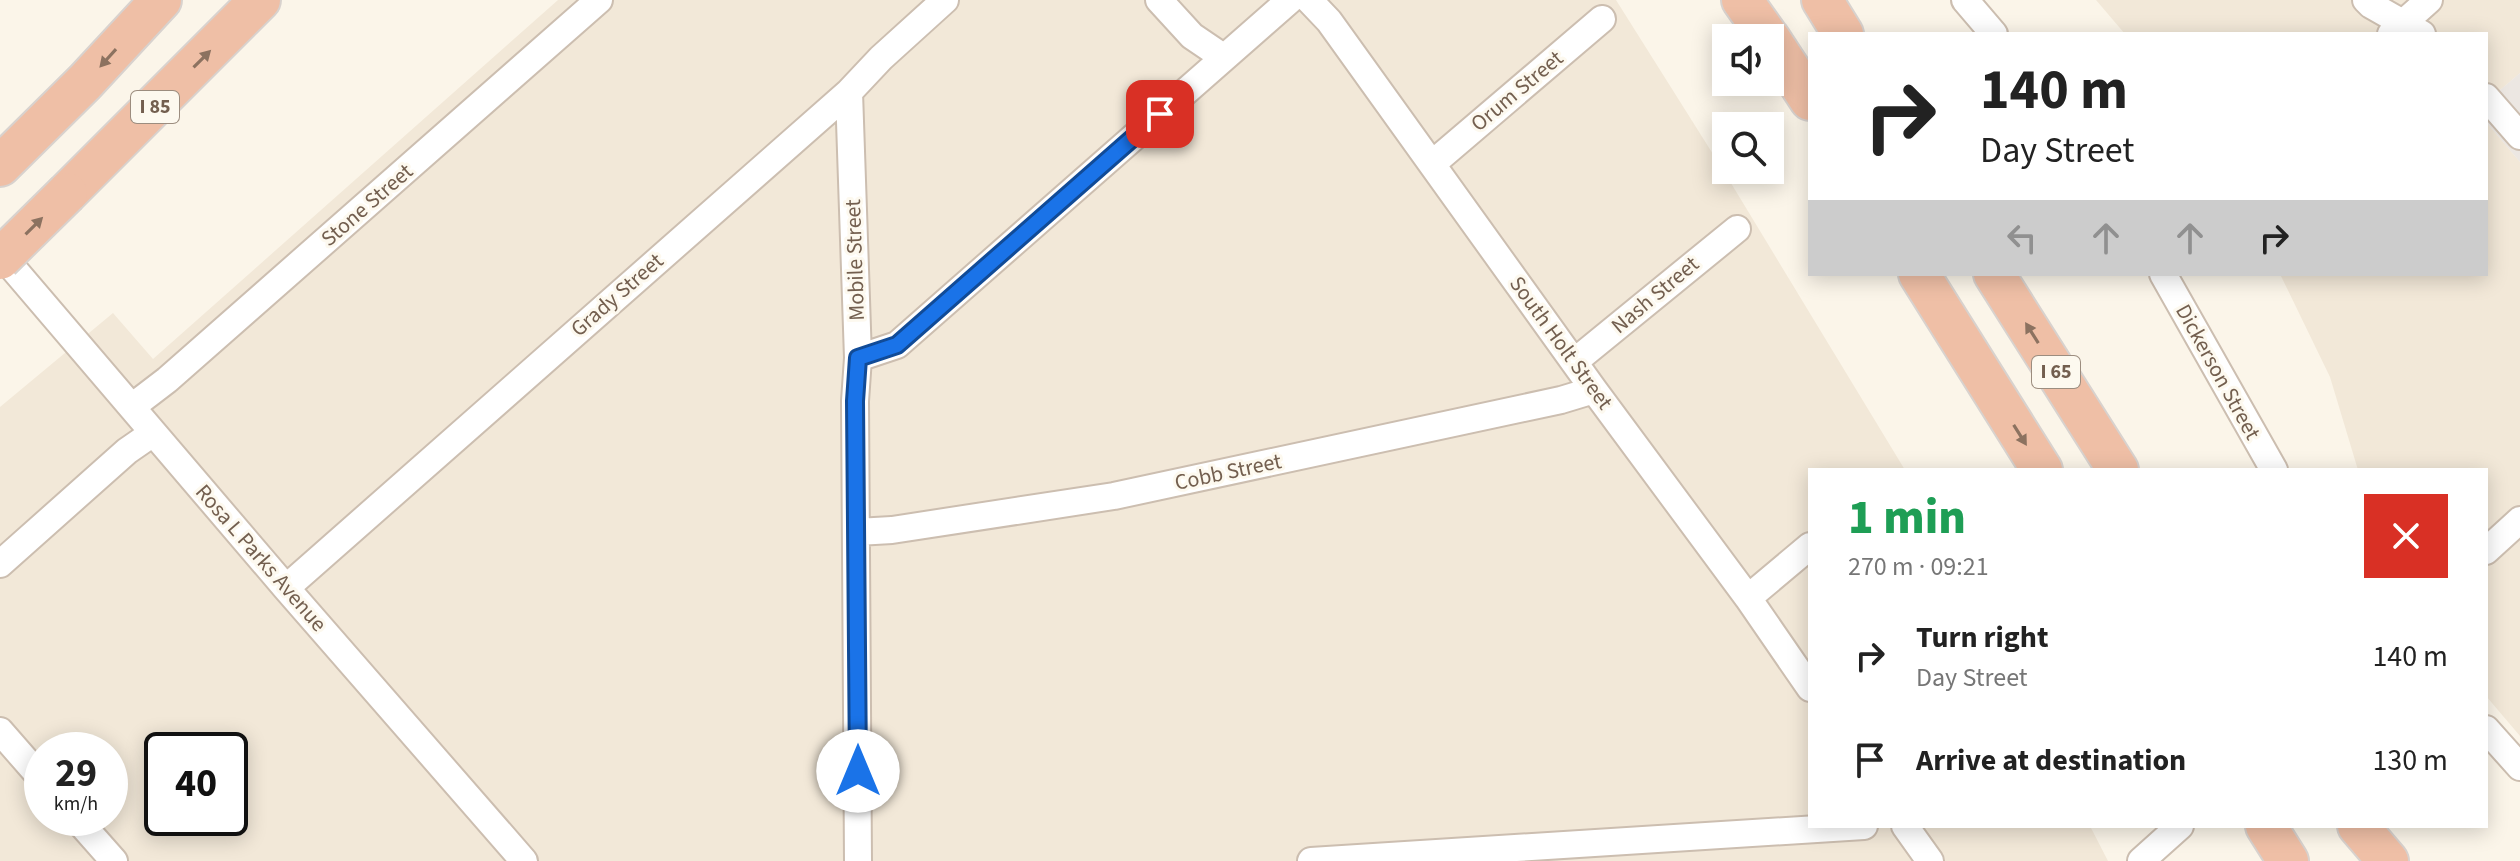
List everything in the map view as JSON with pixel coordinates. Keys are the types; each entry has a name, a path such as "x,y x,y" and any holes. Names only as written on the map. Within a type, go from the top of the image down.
{"highway":[{"path":"11,155 85,82 161,0"},
{"path":"1742,0 1759,24"},
{"path":"1822,0 1842,32"},
{"name":"I 85","path":"0,259 255,6"},
{"path":"1784,60 1808,97"},
{"path":"1920,276 2041,468"},
{"name":"I 65","path":"1995,276 2117,468"},
{"path":"2264,828 2274,861"},
{"path":"2264,828 2288,861"},
{"path":"2336,828 2353,861"},
{"path":"2360,828 2388,861"}],"street":[{"name":"Stone Street","path":"133,406 178,370 599,0"},
{"name":"Grady Street","path":"286,588 849,92 881,58 945,0"},
{"path":"1159,0 1192,36 1223,57"},
{"path":"858,358 897,345 1290,0"},
{"name":"South Holt Street","path":"1309,0 1329,21 1808,685"},
{"path":"1965,0 1992,32"},
{"path":"2366,0 2406,30 2429,0"},
{"name":"Orum Street","path":"1432,164 1602,19"},
{"name":"Mobile Street","path":"849,92 858,358 855,401 858,861"},
{"path":"2488,99 2520,136"},
{"name":"Nash Street","path":"1574,362 1737,229"},
{"name":"Rosa L Parks Avenue","path":"0,253 524,861"},
{"name":"Dickerson Street","path":"2164,276 2273,468"},
{"name":"Cobb Street","path":"857,532 892,530 1114,496 1561,400 1594,390"},
{"path":"0,564 127,451 153,433"},
{"path":"2488,549 2520,520"},
{"path":"1748,598 1808,548"},
{"path":"0,731 24,758"},
{"path":"2488,731 2520,767"},
{"path":"1311,861 1833,828"},
{"path":"1906,828 1930,861"},
{"path":"2141,861 2178,828"},
{"path":"92,836 114,861"}],"shaded area":[{"path":"558,0 1616,0 1712,153 1712,184 1731,184 1904,468 1808,468 1808,828 2091,828 2108,861 0,861 0,407 113,313 153,359"},
{"path":"2096,0 2520,0 2520,73 2488,100 2488,32 2123,32"},
{"path":"2520,73 2520,162 2488,124 2488,100"},
{"path":"2488,124 2520,162 2520,736 2488,698 2488,468 2357,468 2330,377 2281,276 2488,276"}],"route":[{"path":"858,771 855,401 858,358 897,345 1160,114"}]}
